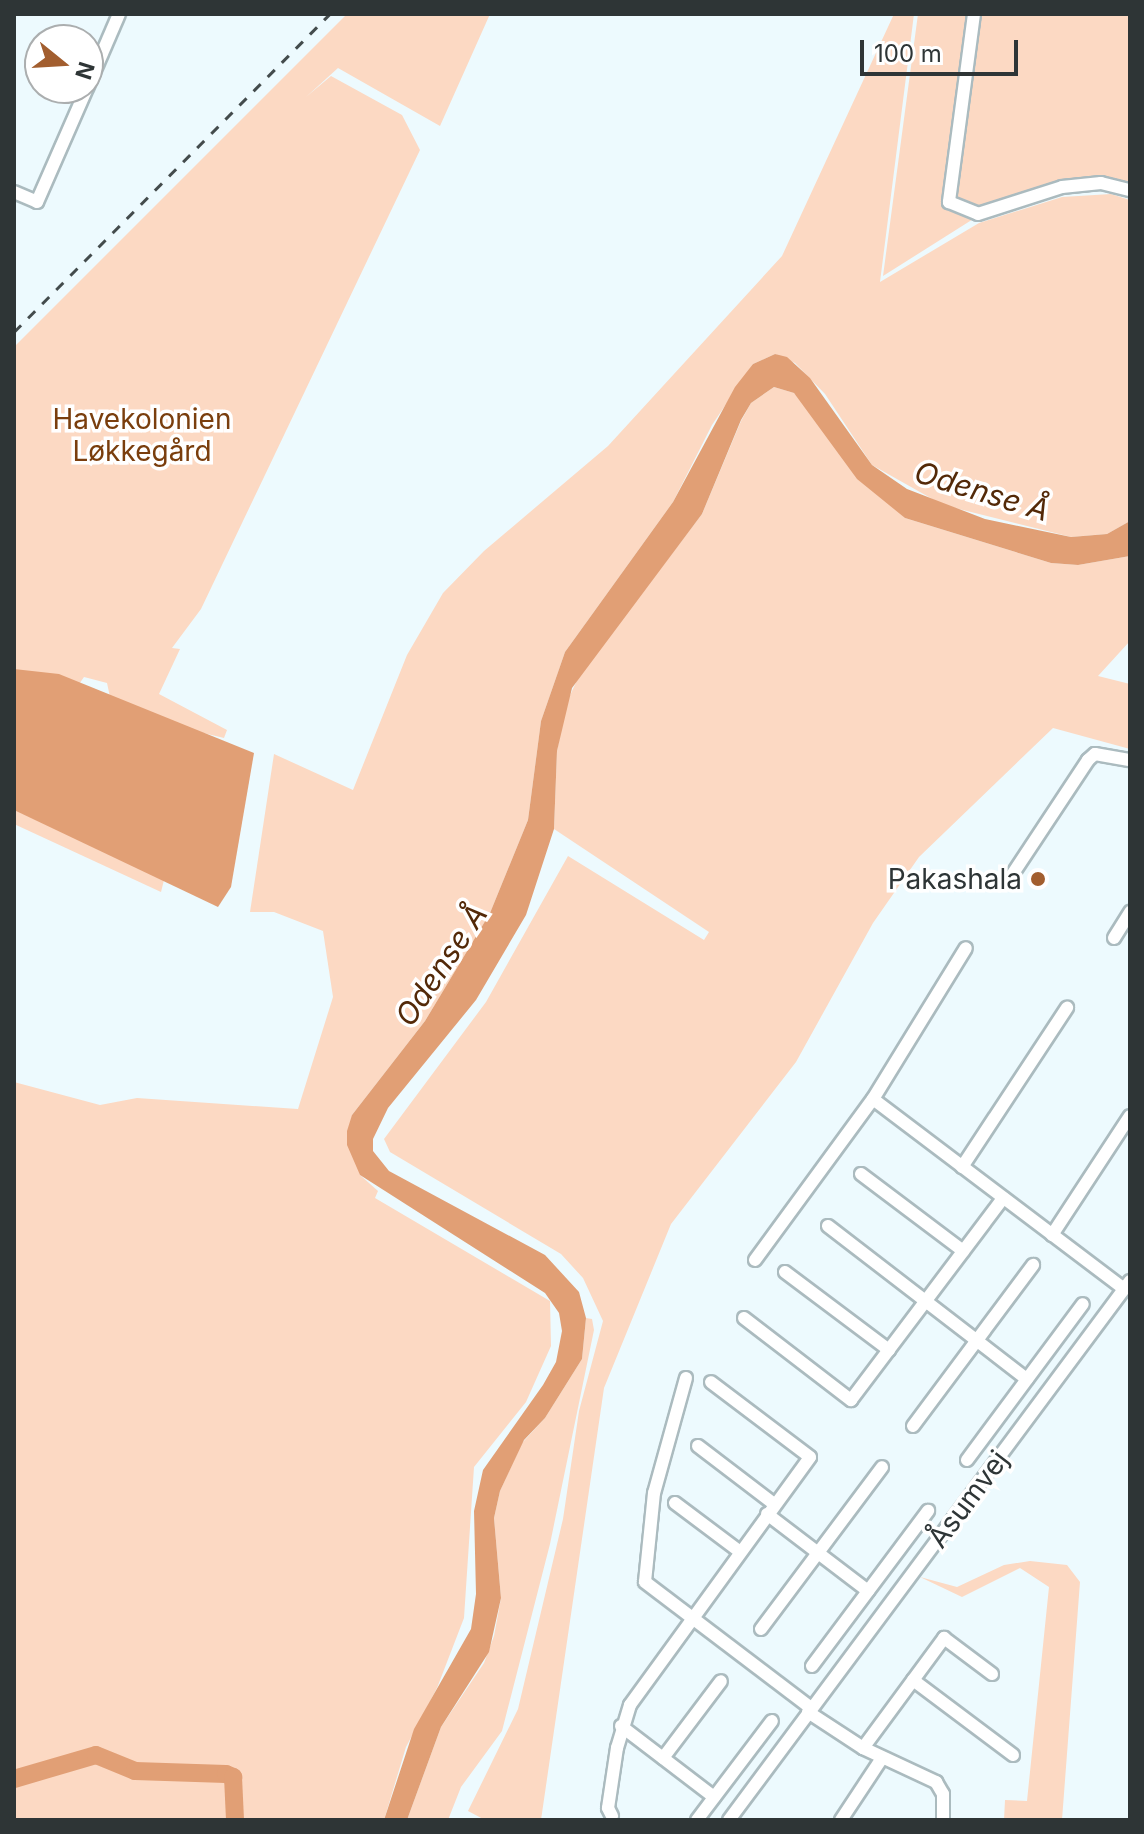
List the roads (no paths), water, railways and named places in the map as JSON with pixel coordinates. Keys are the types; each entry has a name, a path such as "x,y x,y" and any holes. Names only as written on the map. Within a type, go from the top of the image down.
{"street":[{"path":"104,49 119,14"},
{"path":"974,14 949,202 978,214 1062,187 1101,183 1130,190"},
{"path":"14,192 37,202 80,104"},
{"path":"1012,875 1088,760 1095,754 1130,760"},
{"path":"1114,938 1130,912"},
{"path":"755,1260 873,1099 966,948"},
{"path":"962,1167 1067,1008"},
{"name":"Åsumvej","path":"729,1820 1127,1285 1052,1235 873,1099"},
{"path":"1052,1235 1130,1116"},
{"path":"861,1174 963,1251"},
{"path":"744,1318 851,1400 1003,1198"},
{"path":"828,1226 1027,1379"},
{"path":"913,1426 1033,1265"},
{"path":"785,1272 889,1350"},
{"name":"Åsumvej","path":"967,1460 1083,1304"},
{"path":"686,1378 657,1482 644,1578 810,1710 863,1748 936,1782 943,1794 943,1820"},
{"path":"612,1816 608,1808 621,1726 645,1679 810,1457 711,1382"},
{"path":"698,1446 818,1552 868,1591"},
{"path":"761,1629 882,1467"},
{"path":"675,1503 739,1551"},
{"name":"Åsumvej","path":"812,1666 928,1511"},
{"path":"863,1748 944,1638 992,1674"},
{"path":"913,1680 1013,1755"},
{"path":"663,1758 721,1681"},
{"path":"697,1820 772,1721"},
{"path":"621,1726 714,1797"},
{"path":"841,1820 882,1758"}],"waterway":[{"path":"14,1779 96,1755 135,1771 226,1774 233,1777 235,1820"}],"railway":[{"path":"14,332 330,14"}],"place":[{"name":"Pakashala","path":"1038,879"}],"park label":[{"name":"Havekolonien Løkkegård","path":"142,435"}],"water label":[{"name":"Odense Å","path":"982,491"},
{"name":"Odense Å","path":"441,965"}]}
